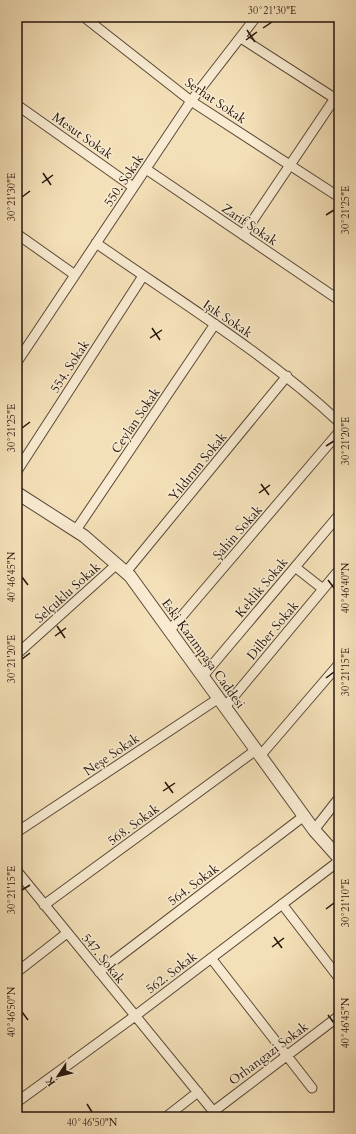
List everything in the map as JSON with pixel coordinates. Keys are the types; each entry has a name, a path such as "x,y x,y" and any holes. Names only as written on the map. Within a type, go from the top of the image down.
{"street":[{"name":"Serhat Sokak","path":"84,17 191,101 339,197"},
{"name":"550. Sokak","path":"17,362 20,350 75,275 191,101 256,17"},
{"path":"241,38 337,99 243,235"},
{"name":"Mesut Sokak","path":"17,104 133,188"},
{"name":"Zarif Sokak","path":"146,169 339,300"},
{"path":"17,234 75,275"},
{"name":"Işık Sokak","path":"96,243 215,324 287,376 339,422"},
{"name":"554. Sokak","path":"17,471 143,276"},
{"name":"Ceylan Sokak","path":"76,530 215,324"},
{"name":"Yıldırım Sokak","path":"122,568 287,376"},
{"name":"Şahin Sokak","path":"170,630 339,432"},
{"name":"Eski Kazımpaşa Caddesi","path":"17,493 76,530 122,568 170,630 314,830 339,858"},
{"name":"Keklik Sokak","path":"203,676 339,515"},
{"path":"295,567 323,589"},
{"name":"Selçuklu Sokak","path":"17,654 122,568"},
{"name":"Dilber Sokak","path":"222,702 339,570"},
{"name":"568. Sokak","path":"44,905 258,753 339,664"},
{"name":"Neşe Sokak","path":"17,832 222,702"},
{"path":"314,830 339,798"},
{"name":"564. Sokak","path":"98,972 304,816"},
{"name":"562. Sokak","path":"17,1102 135,1016 339,861"},
{"name":"547. Sokak","path":"17,871 98,972 216,1114"},
{"path":"282,904 339,978"},
{"path":"17,972 68,933"},
{"path":"211,958 312,1088"},
{"name":"Orhangazi Sokak","path":"216,1114 286,1055 339,1016"},
{"path":"166,1117 198,1092"}]}
